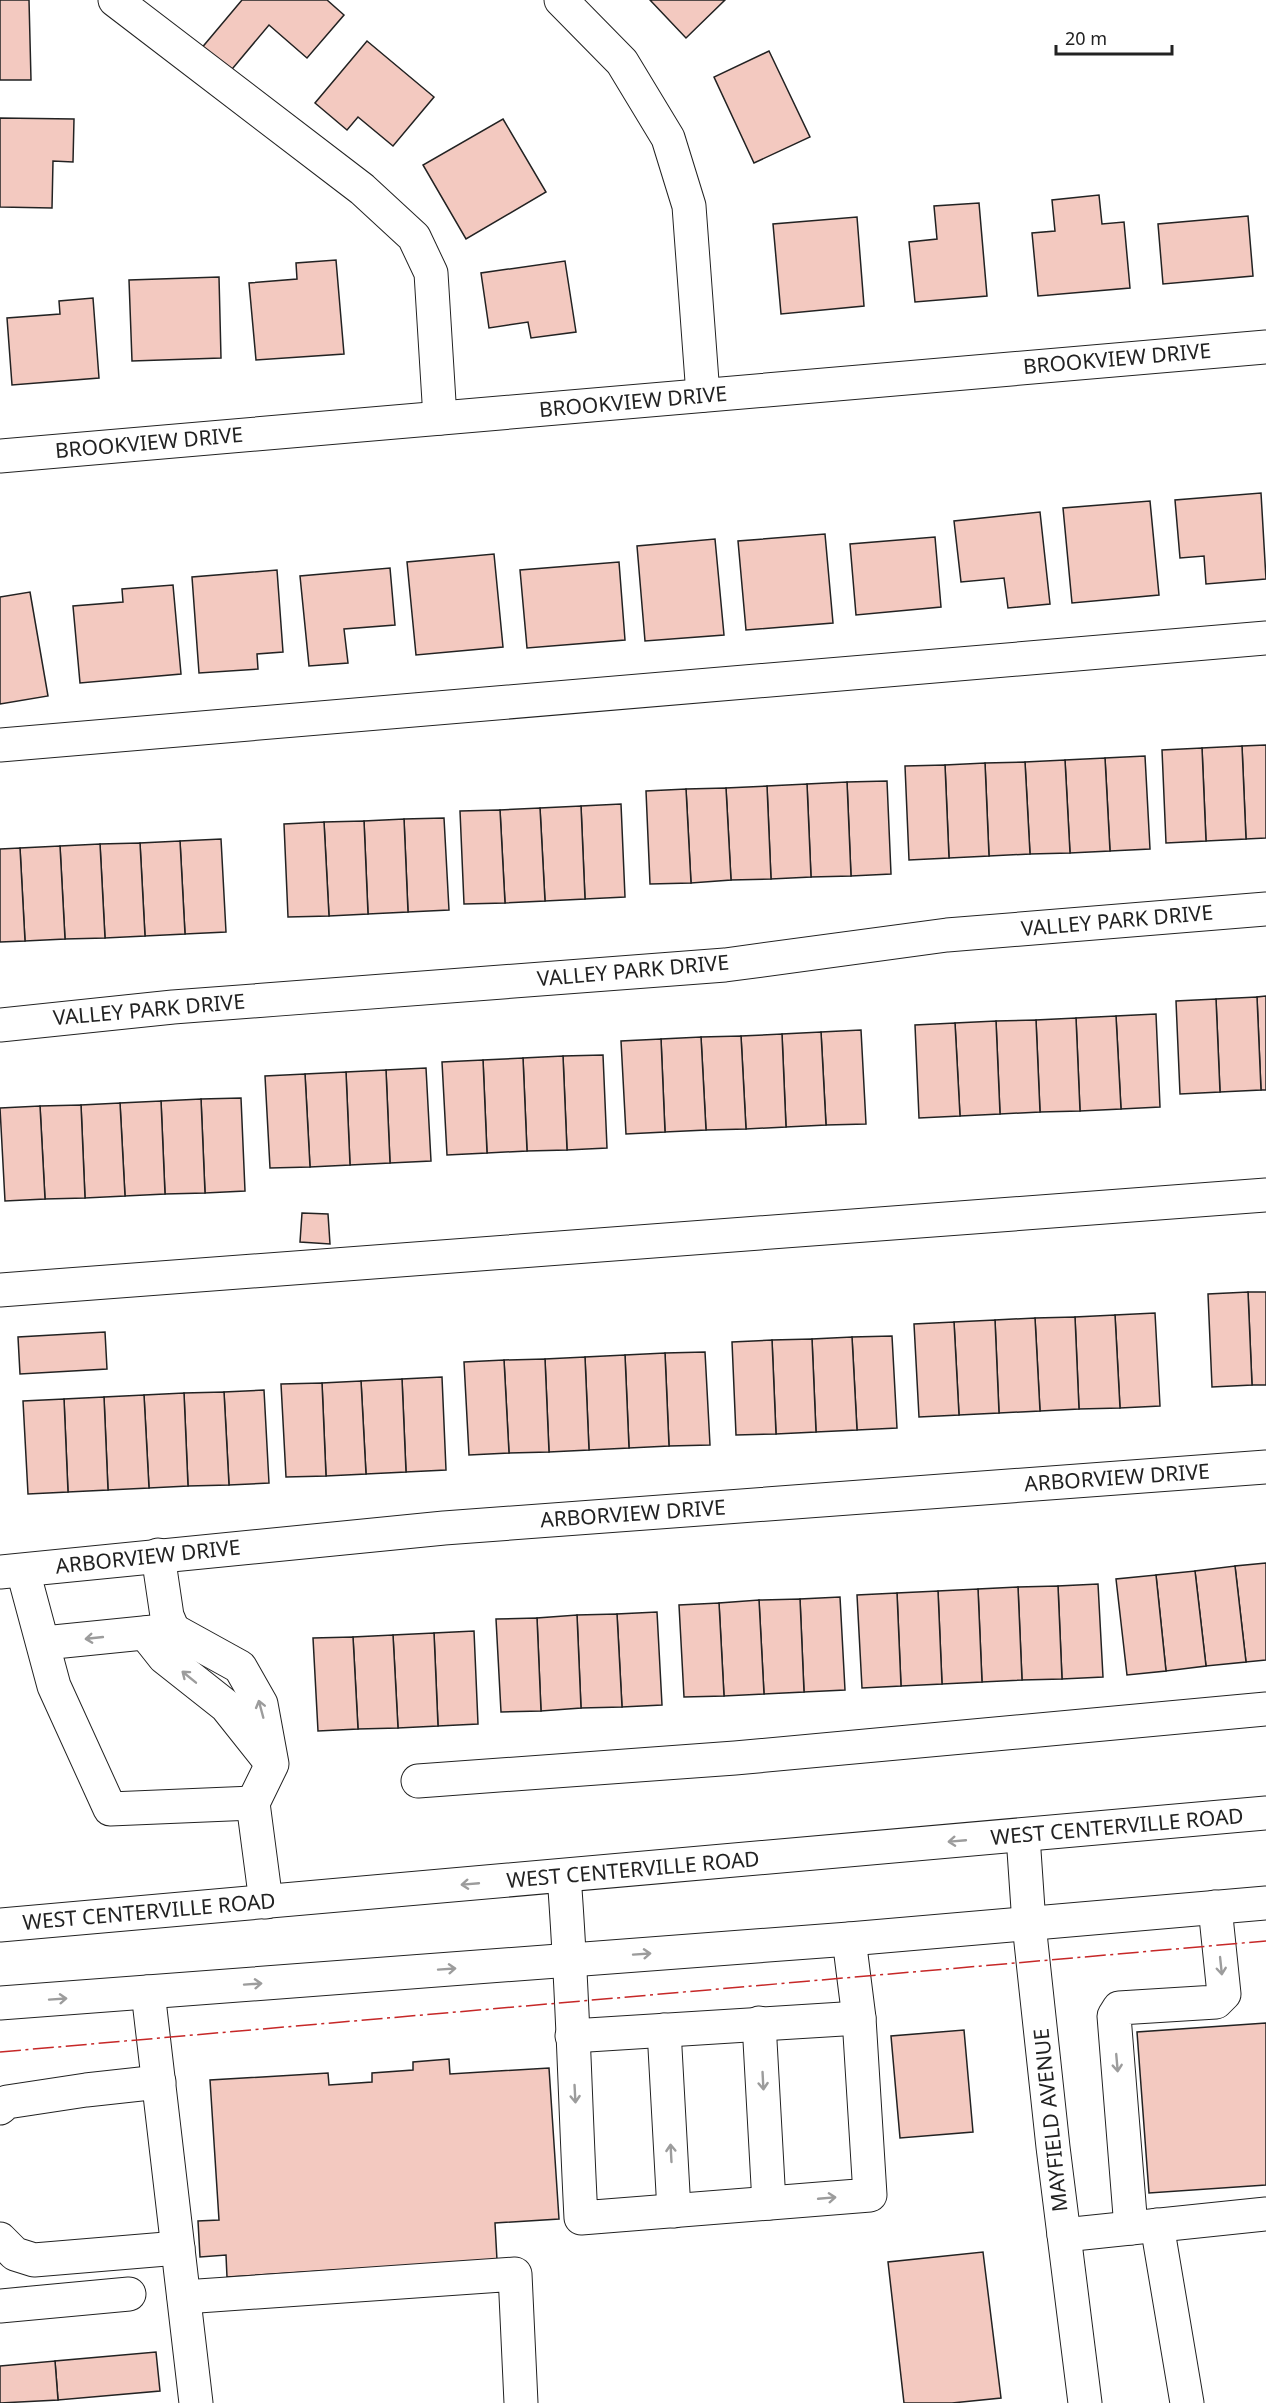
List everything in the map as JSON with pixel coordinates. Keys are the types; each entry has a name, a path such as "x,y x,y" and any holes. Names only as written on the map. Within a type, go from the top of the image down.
{"street":[{"path":"115,0 362,189 414,237 431,273 440,418"},
{"path":"561,0 622,62 669,138 689,206 703,395"},
{"name":"BROOKVIEW DRIVE","path":"0,456 1266,347"},
{"path":"0,745 1266,638"},
{"name":"VALLEY PARK DRIVE","path":"0,1025 172,1007 725,965 947,935 1266,909"},
{"path":"0,1290 1266,1195"},
{"name":"ARBORVIEW DRIVE","path":"12,1571 444,1528 1266,1467"},
{"path":"158,1555 167,1616 159,1632"},
{"path":"12,1571 44,1643 54,1686 110,1809 253,1803"},
{"path":"44,1643 159,1632 240,1667 261,1704 272,1764 253,1803 266,1902"},
{"path":"418,1781 735,1758 1266,1709"},
{"name":"WEST CENTERVILLE ROAD","path":"0,1925 1266,1813"},
{"name":"MAYFIELD AVENUE","path":"1023,1836 1029,1924 1085,2403"},
{"path":"564,1876 571,1959 572,2036 581,2218 870,2195 859,2018 849,1939"},
{"path":"0,2003 849,1939 1266,1903"},
{"path":"1187,2403 1144,2227 1114,2016 1119,2008 1216,2002 1222,1999 1224,1994 1215,1907"},
{"path":"148,1992 196,2403"},
{"path":"572,2036 859,2018"},
{"path":"759,2023 769,2203"},
{"path":"664,2030 674,2211"},
{"path":"0,2108 7,2102 159,2082"},
{"path":"1064,2235 1266,2214"},
{"path":"0,2240 15,2254 34,2260 178,2248"},
{"path":"184,2297 515,2274 521,2403"},
{"path":"0,2306 129,2294"}],"building":[{"path":"0,0 29,0 31,80 0,80"},
{"path":"242,0 327,0 344,15 307,58 269,25 228,74 200,50"},
{"path":"650,0 725,0 686,38"},
{"path":"367,41 434,97 393,146 358,117 347,130 315,103"},
{"path":"769,51 810,137 754,163 714,77"},
{"path":"0,118 74,119 73,162 53,161 52,208 0,207"},
{"path":"503,119 546,192 466,239 423,165"},
{"path":"1099,195 1102,224 1124,222 1130,288 1038,296 1032,233 1055,231 1052,200"},
{"path":"979,203 987,296 915,302 909,242 937,239 934,206"},
{"path":"1248,216 1253,276 1163,284 1158,224"},
{"path":"857,217 864,306 781,314 773,224"},
{"path":"336,260 344,354 256,360 249,283 297,279 296,263"},
{"path":"565,261 576,332 531,338 528,322 489,328 481,273"},
{"path":"219,277 221,358 132,361 129,280"},
{"path":"93,298 99,378 12,385 7,318 60,314 59,301"},
{"path":"1261,493 1266,579 1206,584 1204,556 1180,558 1175,500"},
{"path":"1150,501 1159,595 1072,603 1063,508"},
{"path":"1040,512 1050,604 1008,608 1004,578 961,582 954,521"},
{"path":"825,534 833,623 746,630 738,541"},
{"path":"935,537 941,607 856,615 850,544"},
{"path":"715,539 724,635 645,641 637,546"},
{"path":"494,554 503,647 416,655 407,562"},
{"path":"619,562 625,640 527,648 520,570"},
{"path":"390,568 395,625 344,629 348,663 309,666 300,576"},
{"path":"277,570 283,652 257,654 258,669 199,673 192,577"},
{"path":"173,585 181,674 80,683 73,606 123,602 122,589"},
{"path":"30,592 48,696 0,704 0,597"},
{"path":"1266,745 1266,838 1246,839 1242,746"},
{"path":"1242,746 1246,839 1206,841 1202,748"},
{"path":"1202,748 1206,841 1166,843 1162,750"},
{"path":"1145,756 1150,849 1110,851 1105,758"},
{"path":"1105,758 1110,851 1070,853 1065,760"},
{"path":"1065,760 1070,853 1030,854 1025,762"},
{"path":"1025,762 1030,854 989,856 985,763"},
{"path":"985,763 989,856 949,858 945,765"},
{"path":"945,765 949,858 909,860 905,766"},
{"path":"887,781 891,874 851,876 847,782"},
{"path":"847,782 851,876 811,877 807,784"},
{"path":"807,784 811,877 771,879 767,786"},
{"path":"767,786 771,879 731,880 726,788"},
{"path":"726,788 731,880 691,883 686,789"},
{"path":"686,789 691,883 650,884 646,791"},
{"path":"621,804 625,897 585,899 581,806"},
{"path":"581,806 585,899 545,901 540,808"},
{"path":"540,808 545,901 505,903 500,810"},
{"path":"500,810 505,903 464,904 460,811"},
{"path":"444,818 449,910 408,912 404,819"},
{"path":"404,819 408,912 368,914 364,821"},
{"path":"364,821 368,914 329,916 324,822"},
{"path":"324,822 329,916 288,917 284,824"},
{"path":"221,839 226,932 185,934 180,841"},
{"path":"180,841 185,934 145,936 140,843"},
{"path":"140,843 145,936 105,938 100,844"},
{"path":"100,844 105,938 65,939 60,846"},
{"path":"60,846 65,939 25,941 20,848"},
{"path":"20,848 25,941 0,942 0,849"},
{"path":"1266,996 1266,1090 1261,1090 1257,997"},
{"path":"1257,997 1261,1090 1220,1092 1216,999"},
{"path":"1216,999 1220,1092 1180,1094 1176,1001"},
{"path":"1156,1014 1160,1107 1121,1109 1116,1016"},
{"path":"1116,1016 1121,1109 1080,1111 1076,1018"},
{"path":"1076,1018 1080,1111 1040,1112 1036,1020"},
{"path":"1036,1020 1040,1112 1000,1114 996,1021"},
{"path":"996,1021 1000,1114 960,1116 955,1023"},
{"path":"955,1023 960,1116 919,1118 915,1025"},
{"path":"861,1030 866,1124 826,1125 821,1032"},
{"path":"821,1032 826,1125 786,1127 782,1034"},
{"path":"782,1034 786,1127 746,1129 741,1036"},
{"path":"741,1036 746,1129 706,1130 701,1037"},
{"path":"701,1037 706,1130 665,1132 661,1039"},
{"path":"661,1039 665,1132 626,1134 621,1041"},
{"path":"603,1055 607,1148 567,1150 563,1056"},
{"path":"563,1056 567,1150 527,1151 523,1058"},
{"path":"523,1058 527,1151 487,1153 483,1060"},
{"path":"483,1060 487,1153 447,1155 442,1062"},
{"path":"426,1068 431,1161 390,1163 386,1070"},
{"path":"386,1070 390,1163 350,1165 346,1072"},
{"path":"346,1072 350,1165 310,1167 305,1074"},
{"path":"305,1074 310,1167 270,1168 265,1076"},
{"path":"241,1098 245,1191 205,1193 201,1099"},
{"path":"201,1099 205,1193 165,1194 161,1101"},
{"path":"161,1101 165,1194 125,1196 120,1103"},
{"path":"120,1103 125,1196 85,1198 81,1105"},
{"path":"81,1105 85,1198 45,1199 40,1106"},
{"path":"40,1106 45,1199 5,1201 0,1108"},
{"path":"302,1213 328,1214 330,1244 300,1242"},
{"path":"1248,1292 1266,1292 1266,1385 1252,1385"},
{"path":"1248,1292 1252,1385 1212,1387 1208,1294"},
{"path":"1155,1313 1160,1406 1120,1408 1115,1315"},
{"path":"1115,1315 1120,1408 1079,1409 1075,1317"},
{"path":"1075,1317 1079,1409 1040,1411 1035,1318"},
{"path":"1035,1318 1040,1411 999,1413 995,1320"},
{"path":"995,1320 999,1413 959,1415 954,1322"},
{"path":"954,1322 959,1415 919,1417 914,1324"},
{"path":"105,1332 107,1369 20,1374 18,1337"},
{"path":"892,1336 897,1428 857,1430 852,1337"},
{"path":"852,1337 857,1430 816,1432 812,1339"},
{"path":"812,1339 816,1432 776,1434 772,1340"},
{"path":"772,1340 776,1434 736,1435 732,1342"},
{"path":"705,1352 710,1445 669,1446 665,1353"},
{"path":"665,1353 669,1446 629,1448 625,1355"},
{"path":"625,1355 629,1448 589,1450 585,1357"},
{"path":"585,1357 589,1450 549,1452 545,1359"},
{"path":"545,1359 549,1452 509,1453 504,1360"},
{"path":"504,1360 509,1453 469,1455 464,1362"},
{"path":"442,1377 446,1470 406,1472 402,1379"},
{"path":"402,1379 406,1472 366,1474 361,1381"},
{"path":"361,1381 366,1474 326,1476 322,1383"},
{"path":"322,1383 326,1476 286,1477 281,1384"},
{"path":"264,1390 269,1483 229,1485 224,1392"},
{"path":"224,1392 229,1485 188,1486 184,1393"},
{"path":"184,1393 188,1486 149,1488 144,1395"},
{"path":"144,1395 149,1488 108,1490 104,1397"},
{"path":"104,1397 108,1490 68,1492 64,1399"},
{"path":"64,1399 68,1492 28,1494 23,1401"},
{"path":"1266,1563 1266,1660 1246,1662 1235,1566"},
{"path":"1235,1566 1246,1662 1206,1666 1195,1571"},
{"path":"1195,1571 1206,1666 1166,1671 1156,1575"},
{"path":"1156,1575 1166,1671 1127,1675 1116,1579"},
{"path":"1098,1584 1103,1677 1062,1679 1058,1586"},
{"path":"1058,1586 1062,1679 1022,1680 1018,1587"},
{"path":"1018,1587 1022,1680 982,1682 978,1589"},
{"path":"978,1589 982,1682 942,1684 938,1591"},
{"path":"938,1591 942,1684 901,1686 897,1593"},
{"path":"897,1593 901,1686 862,1688 857,1595"},
{"path":"840,1597 845,1690 804,1692 800,1599"},
{"path":"800,1599 804,1692 764,1694 759,1600"},
{"path":"759,1600 764,1694 724,1696 719,1603"},
{"path":"719,1603 724,1696 684,1697 679,1605"},
{"path":"657,1612 662,1705 622,1707 617,1614"},
{"path":"617,1614 622,1707 581,1708 577,1615"},
{"path":"577,1615 581,1708 541,1711 537,1618"},
{"path":"537,1618 541,1711 501,1712 496,1619"},
{"path":"474,1631 478,1724 438,1726 434,1633"},
{"path":"434,1633 438,1726 398,1728 393,1635"},
{"path":"393,1635 398,1728 358,1729 353,1637"},
{"path":"353,1637 358,1729 318,1731 313,1638"},
{"path":"1266,2023 1266,2185 1149,2193 1137,2032"},
{"path":"964,2030 973,2132 900,2138 891,2036"},
{"path":"449,2059 450,2074 549,2068 559,2219 495,2223 497,2260 227,2277 226,2255 200,2257 198,2221 219,2220 210,2080 328,2073 329,2085 372,2082 372,2073 413,2070 413,2062"},
{"path":"983,2252 1001,2398 952,2403 904,2403 888,2262"},
{"path":"156,2352 160,2391 58,2400 55,2361"},
{"path":"55,2361 58,2400 0,2403 0,2366"}],"power":[{"path":"0,2052 1266,1941"}]}
